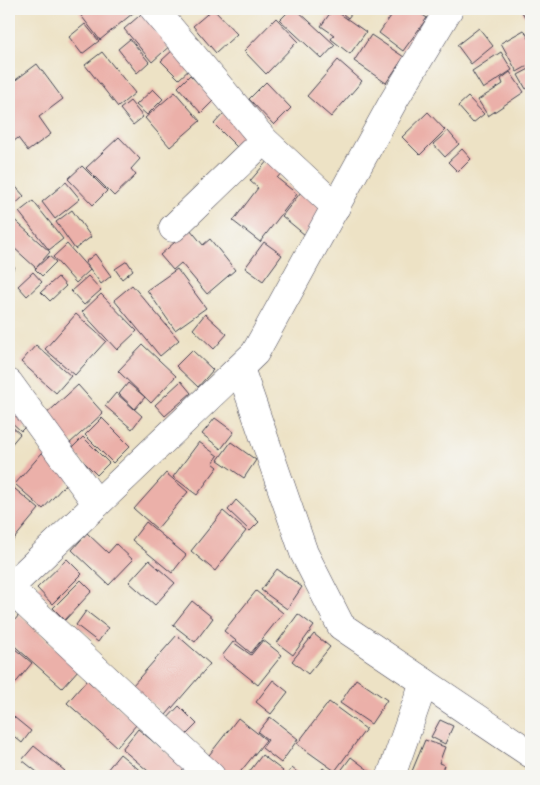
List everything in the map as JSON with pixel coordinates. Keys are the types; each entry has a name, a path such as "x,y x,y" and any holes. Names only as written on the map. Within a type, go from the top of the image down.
{"street":[{"path":"154,9 264,140 336,207"},
{"path":"211,776 9,588 255,353 393,102 449,9"},
{"path":"173,228 264,140"},
{"path":"240,368 304,553 341,626 531,754"},
{"path":"9,383 97,504"},
{"path":"392,776 424,682"}],"building":[{"path":"84,9 138,9 100,40 79,13"},
{"path":"213,9 237,34 216,53 193,26"},
{"path":"291,9 296,9 335,45 322,59 280,20"},
{"path":"333,9 366,32 350,54 331,39 334,35 321,26"},
{"path":"337,9 355,9 348,18"},
{"path":"396,9 414,9 427,18 403,51 379,33"},
{"path":"531,9 531,27 522,12"},
{"path":"146,10 173,43 152,62 124,29"},
{"path":"276,18 298,41 266,74 244,51"},
{"path":"85,24 99,41 82,54 69,37"},
{"path":"479,28 493,46 471,64 457,45"},
{"path":"524,30 531,42 531,64 517,72 501,43"},
{"path":"371,35 404,57 386,83 354,61"},
{"path":"130,39 149,62 137,73 118,49"},
{"path":"174,49 191,68 179,79 161,61"},
{"path":"102,52 135,93 118,107 85,65"},
{"path":"501,52 512,70 483,89 472,71"},
{"path":"338,60 362,81 331,117 307,96"},
{"path":"37,64 63,99 39,117 51,134 28,151 18,138 9,145 9,77 13,82"},
{"path":"531,68 531,86 526,89 518,75"},
{"path":"510,72 524,92 488,116 478,100 503,84 501,79"},
{"path":"190,75 214,100 201,113 178,87"},
{"path":"266,82 291,108 274,125 249,99"},
{"path":"153,89 163,99 147,115 136,105"},
{"path":"175,92 200,121 170,147 145,118"},
{"path":"468,97 484,114 473,123 458,106"},
{"path":"130,101 143,117 133,125 120,109"},
{"path":"428,112 445,130 420,155 402,137"},
{"path":"224,113 251,139 241,151 214,124"},
{"path":"448,131 459,144 445,157 433,144"},
{"path":"119,137 140,159 131,169 136,175 114,196 86,168"},
{"path":"462,149 471,159 458,172 448,162"},
{"path":"269,159 283,171 277,178 297,194 260,242 233,221 258,188 250,181"},
{"path":"82,166 107,191 93,205 68,179"},
{"path":"9,179 24,196 9,210"},
{"path":"66,182 80,199 55,219 42,202"},
{"path":"301,192 324,210 305,235 282,216"},
{"path":"33,201 63,239 49,250 19,212"},
{"path":"72,210 91,237 75,249 56,222"},
{"path":"9,215 50,252 36,268 13,247 15,245 9,239"},
{"path":"190,229 203,245 210,239 235,270 207,294 181,263 173,270 160,255"},
{"path":"264,242 282,255 263,281 245,268"},
{"path":"67,244 90,270 76,283 53,257"},
{"path":"9,252 15,259 11,264 15,267 9,274"},
{"path":"95,254 111,276 101,284 85,262"},
{"path":"49,256 56,262 42,276 35,269"},
{"path":"127,261 133,270 122,279 115,269"},
{"path":"177,269 206,308 175,330 147,290"},
{"path":"33,272 42,282 27,296 18,286"},
{"path":"88,276 101,290 84,305 71,291"},
{"path":"58,277 66,286 50,301 41,292"},
{"path":"132,285 179,340 160,356 114,300"},
{"path":"101,294 137,331 117,350 82,312"},
{"path":"76,314 106,341 75,375 45,349"},
{"path":"205,314 227,334 214,349 193,329"},
{"path":"36,345 71,376 56,393 21,362"},
{"path":"143,345 176,376 151,403 118,371"},
{"path":"192,350 213,370 198,387 176,366"},
{"path":"181,381 191,393 165,416 155,405"},
{"path":"128,383 145,397 135,409 119,394"},
{"path":"78,385 103,413 69,444 44,416"},
{"path":"116,393 142,416 132,429 105,406"},
{"path":"9,402 30,422 21,431 9,420"},
{"path":"102,418 130,446 113,463 85,435"},
{"path":"215,418 234,432 221,449 202,434"},
{"path":"9,424 20,434 9,447"},
{"path":"83,437 109,463 97,475 71,449"},
{"path":"199,442 218,456 213,463 218,467 197,495 173,477"},
{"path":"231,442 256,460 244,478 218,460"},
{"path":"42,453 71,478 43,509 15,484"},
{"path":"166,473 188,492 157,529 134,509"},
{"path":"9,484 39,509 9,545"},
{"path":"236,500 259,522 250,531 228,510"},
{"path":"223,511 246,531 215,571 191,551"},
{"path":"146,522 186,555 172,573 132,540"},
{"path":"87,533 108,553 116,544 133,560 109,585 72,550"},
{"path":"67,559 82,574 52,604 37,588"},
{"path":"149,560 175,583 155,605 129,582"},
{"path":"277,569 302,587 287,609 261,590"},
{"path":"81,580 92,591 65,620 53,608"},
{"path":"256,591 283,613 251,653 224,631"},
{"path":"192,601 213,618 195,642 173,625"},
{"path":"86,611 108,628 98,642 76,625"},
{"path":"298,614 314,626 293,655 277,643"},
{"path":"19,615 79,669 62,688 9,641 9,627"},
{"path":"314,634 330,647 308,674 292,661"},
{"path":"177,635 210,664 166,715 132,686"},
{"path":"263,640 282,655 258,685 222,656 233,642 251,655"},
{"path":"9,644 32,663 9,691"},
{"path":"356,679 387,700 371,724 340,703"},
{"path":"87,680 137,724 117,747 67,703"},
{"path":"273,680 288,692 271,714 256,702"},
{"path":"329,702 366,729 335,771 297,744"},
{"path":"179,706 197,724 183,738 165,721"},
{"path":"9,713 31,731 22,743 9,732"},
{"path":"270,717 298,739 281,763 262,748 268,740 258,732"},
{"path":"238,718 266,740 237,776 227,776 206,759"},
{"path":"440,720 453,726 445,744 431,737"},
{"path":"138,729 185,768 178,776 154,776 122,749"},
{"path":"425,740 445,747 439,763 444,765 440,776 410,776"},
{"path":"34,746 65,771 60,776 42,776 22,760"},
{"path":"120,754 143,773 140,776 102,776"},
{"path":"262,755 283,771 279,776 246,776"},
{"path":"351,757 375,775 337,776"},
{"path":"292,768 302,776 285,776"},
{"path":"323,768 333,776 317,776"}]}
